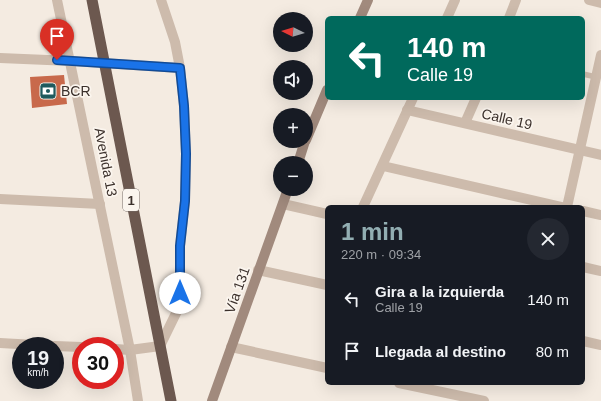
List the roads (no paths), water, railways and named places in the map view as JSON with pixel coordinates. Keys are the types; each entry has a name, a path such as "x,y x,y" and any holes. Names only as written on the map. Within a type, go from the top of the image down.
{"highway":[{"name":"1","path":"92,0 171,401"}],"main road":[{"path":"361,16 368,0"},
{"path":"313,123 325,95"},
{"name":"Vía 131","path":"212,401 286,196"}],"street":[{"name":"Avenida 13","path":"57,0 71,61 130,350 138,401"},
{"path":"124,350 160,346 180,305 180,246 185,201 186,154 184,106 180,68 175,42 161,0"},
{"path":"449,16 455,0"},
{"path":"510,16 516,0"},
{"path":"589,0 601,3"},
{"path":"567,205 601,55"},
{"path":"0,58 180,68"},
{"path":"364,205 412,100"},
{"path":"465,123 475,100"},
{"name":"Calle 19","path":"407,110 601,155"},
{"path":"382,166 553,205"},
{"path":"0,199 100,204"},
{"path":"283,204 325,214"},
{"path":"585,211 601,215"},
{"path":"585,268 601,271"},
{"path":"258,270 325,285"},
{"path":"585,341 601,345"},
{"path":"0,343 12,344"},
{"path":"231,347 325,368"},
{"path":"408,385 484,401"}],"lane":[{"path":"585,75 596,78"}],"place":[{"name":"BCR","path":"48,91"}]}
